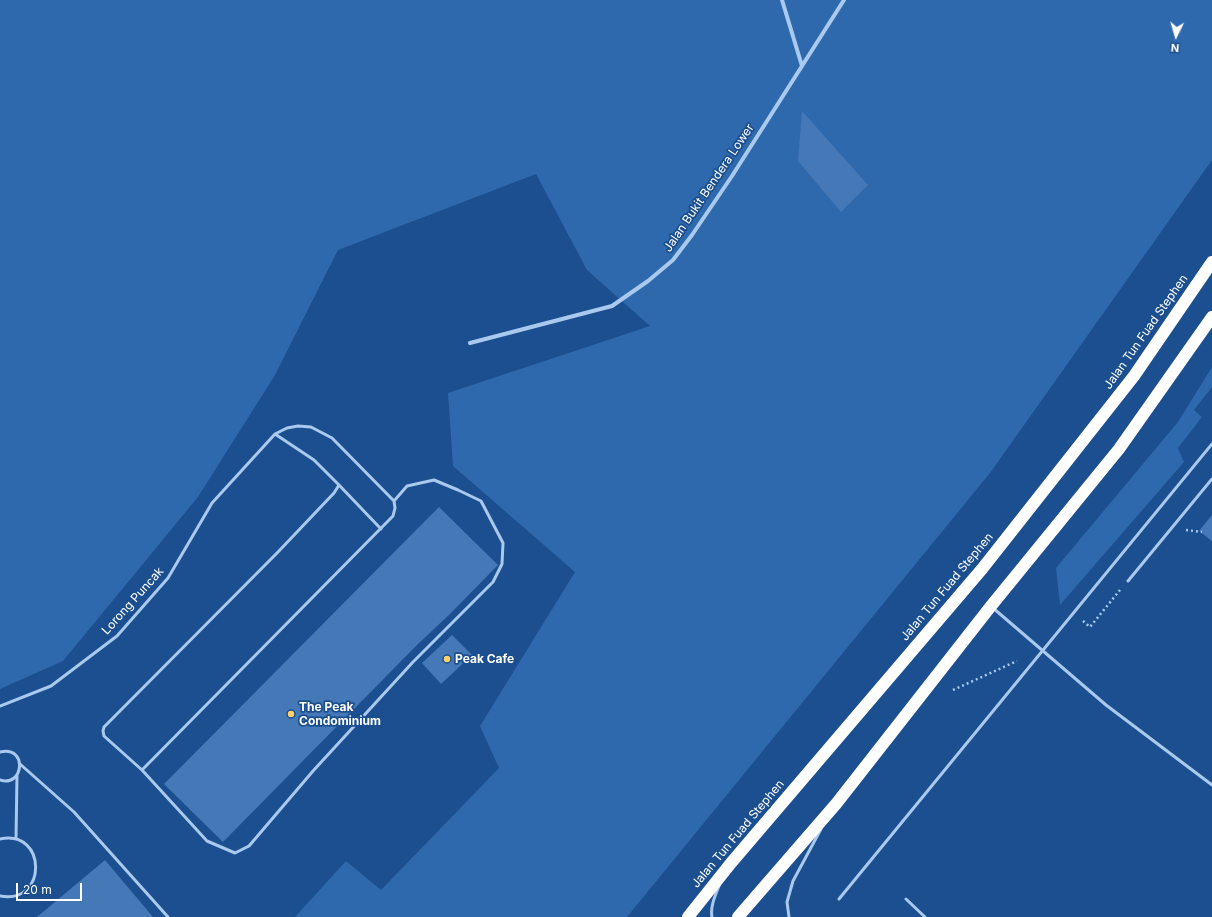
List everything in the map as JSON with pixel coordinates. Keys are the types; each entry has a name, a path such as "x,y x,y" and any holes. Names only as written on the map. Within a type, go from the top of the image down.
{"highway":[{"name":"Jalan Tun Fuad Stephen","path":"688,917 731,863 982,568 1134,376 1212,262"},
{"path":"738,917 836,804 991,606 1119,449 1212,317"}],"street":[{"path":"782,0 802,66"},
{"name":"Jalan Bukit Bendera Lower","path":"470,343 612,306 648,281 673,260 692,234 844,0"}],"lane":[{"path":"142,770 394,516 394,501 332,438 311,427 298,426 287,428 275,434 314,460 381,529"},
{"name":"Lorong Puncak","path":"0,706 51,686 117,636 168,578 212,503 275,434"},
{"path":"839,899 1212,444"},
{"path":"1128,581 1212,479"},
{"path":"339,485 334,493 278,552 104,727 104,736 142,770 207,841 235,854 248,846 313,771 412,662 493,582 502,564 503,543 481,501 434,480 407,486 394,501"},
{"path":"991,606 1106,705 1212,785"},
{"path":"0,752 8,751 13,753 20,764 74,812 168,917"},
{"path":"0,780 8,781 16,776 20,768 20,764"},
{"path":"16,839 17,774"},
{"path":"789,917 787,902 793,881 836,804"},
{"path":"0,839 16,839 25,844 32,851 36,860 37,870 34,880 29,888 21,894 11,897 0,896"},
{"path":"712,917 711,911 715,895 731,863"},
{"path":"906,899 925,917"}],"path":[{"path":"1073,613 1090,627 1128,581"},
{"path":"953,690 1043,650"}],"shaded area":[{"path":"0,0 1212,0 1212,160 990,473 627,917 295,917 346,861 381,890 499,768 480,726 575,572 453,466 448,393 650,326 587,270 536,174 338,250 275,375 198,497 63,661 0,689"},
{"path":"1212,367 1212,387 1194,410 1202,417 1178,448 1184,462 1060,605 1056,568 1178,422"}],"building":[{"path":"802,111 868,185 841,212 798,161"},
{"name":"The Peak Condominium","path":"439,507 498,565 223,842 164,784"},
{"path":"1212,515 1212,541 1199,531"},
{"name":"Peak Cafe","path":"452,635 472,655 441,684 422,663"},
{"path":"105,860 153,917 37,917"}],"place":[{"name":"Peak Cafe","path":"447,659"},
{"name":"The Peak Condominium","path":"291,714"}]}
